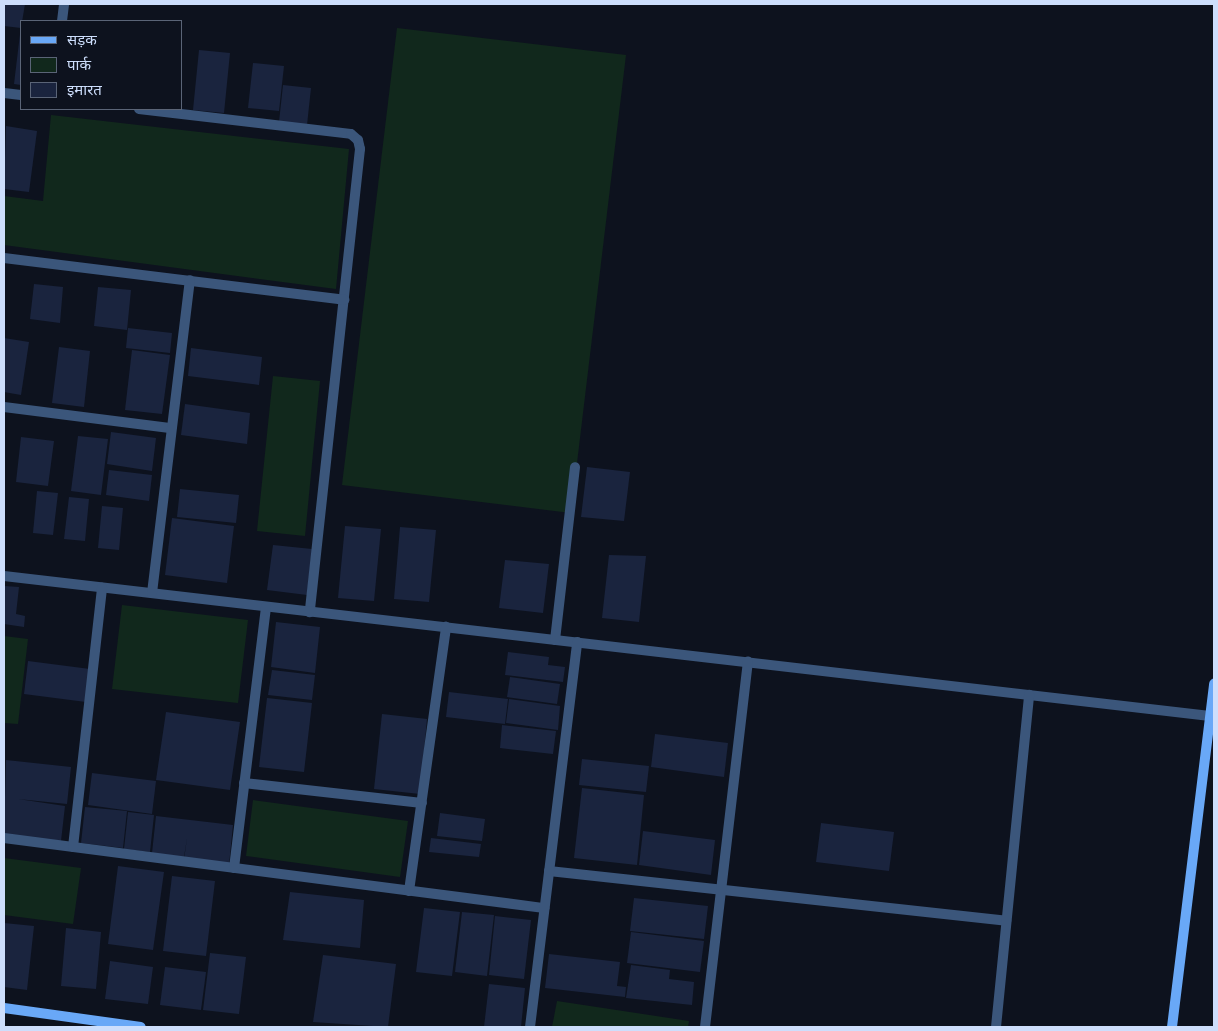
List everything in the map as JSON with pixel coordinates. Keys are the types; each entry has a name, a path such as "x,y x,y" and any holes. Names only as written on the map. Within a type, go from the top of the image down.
{"street":[{"path":"62,20 64,4"},
{"path":"4,93 20,95"},
{"path":"147,110 351,134 358,140 360,149 310,612"},
{"path":"4,258 344,300"},
{"path":"152,594 170,428 190,280"},
{"path":"4,408 170,428"},
{"path":"555,640 575,468"},
{"path":"4,576 1210,716"},
{"path":"72,847 102,588"},
{"path":"234,868 266,606"},
{"path":"409,891 446,627"},
{"path":"530,1027 577,642"},
{"path":"705,1027 748,662"},
{"path":"1172,1027 1214,684"},
{"path":"996,1027 1029,695"},
{"path":"244,783 422,803"},
{"path":"4,838 544,908"},
{"path":"549,871 1006,922"},
{"path":"4,1008 118,1026 141,1027"}],"green space":[{"path":"397,28 626,55 571,513 342,485"},
{"path":"51,115 349,149 336,289 4,245 4,196 43,201"},
{"path":"273,376 320,381 305,536 257,531"},
{"path":"122,605 248,620 238,703 112,689"},
{"path":"4,636 28,639 18,724 4,723"},
{"path":"253,800 408,821 400,877 246,856"},
{"path":"4,858 81,868 73,924 4,915"},
{"path":"557,1001 689,1021 688,1027 552,1027"}],"building":[{"path":"4,4 25,4 22,20 20,20 20,28 4,26"},
{"path":"20,34 20,85 14,84"},
{"path":"199,50 230,53 224,113 193,110"},
{"path":"253,63 284,66 279,111 248,108"},
{"path":"283,85 311,88 307,125 279,122"},
{"path":"6,126 37,131 29,192 4,189"},
{"path":"34,284 63,287 60,323 30,319"},
{"path":"98,287 131,290 127,330 94,326"},
{"path":"128,328 172,333 170,353 126,348"},
{"path":"4,338 29,342 21,395 4,392"},
{"path":"59,347 90,351 84,407 52,403"},
{"path":"191,348 262,357 259,385 188,376"},
{"path":"132,350 170,355 162,414 125,410"},
{"path":"185,404 250,413 247,444 181,435"},
{"path":"111,432 156,438 152,471 107,464"},
{"path":"78,436 108,439 101,495 71,491"},
{"path":"21,437 54,441 48,486 16,482"},
{"path":"587,467 630,472 624,521 581,517"},
{"path":"109,470 152,475 149,501 106,495"},
{"path":"180,489 239,495 236,523 177,517"},
{"path":"37,491 58,493 53,535 33,533"},
{"path":"69,497 89,499 85,541 64,539"},
{"path":"102,506 123,508 119,550 98,548"},
{"path":"172,518 234,526 227,583 165,575"},
{"path":"345,526 381,529 374,601 338,598"},
{"path":"400,527 436,530 429,602 394,599"},
{"path":"273,545 312,549 307,595 267,590"},
{"path":"609,555 646,556 639,622 602,618"},
{"path":"505,560 549,564 543,613 499,608"},
{"path":"4,586 19,587 16,614 25,616 24,627 4,624"},
{"path":"276,622 320,627 315,673 271,667"},
{"path":"508,652 549,657 548,665 565,667 563,682 505,675"},
{"path":"28,661 90,669 86,702 24,694"},
{"path":"272,670 315,675 312,700 268,695"},
{"path":"510,677 560,684 557,704 507,697"},
{"path":"449,692 508,699 505,724 446,717"},
{"path":"267,698 312,703 304,772 259,767"},
{"path":"509,699 560,706 558,730 506,723"},
{"path":"166,712 240,722 230,790 156,780"},
{"path":"382,714 427,719 420,794 374,789"},
{"path":"502,725 556,731 553,754 500,748"},
{"path":"655,734 728,743 724,777 651,767"},
{"path":"582,759 649,766 646,792 579,785"},
{"path":"6,760 71,767 67,804 18,799 65,806 61,841 4,834"},
{"path":"92,773 156,781 152,814 88,805"},
{"path":"582,788 644,795 637,865 574,858"},
{"path":"85,807 127,811 123,848 81,843"},
{"path":"128,812 154,815 150,852 124,849"},
{"path":"440,813 485,819 482,841 437,836"},
{"path":"156,816 233,825 229,865 184,860 187,838 184,857 152,853"},
{"path":"821,823 894,832 889,871 816,862"},
{"path":"643,831 715,840 711,875 639,865"},
{"path":"431,838 481,844 479,857 429,852"},
{"path":"118,866 164,872 153,950 108,944"},
{"path":"172,876 215,881 206,956 163,951"},
{"path":"290,892 364,900 360,948 283,940"},
{"path":"634,898 708,906 704,939 630,931"},
{"path":"424,908 460,912 452,976 416,972"},
{"path":"462,912 494,915 487,976 455,972"},
{"path":"495,916 531,920 524,979 489,975"},
{"path":"4,923 34,926 27,990 4,987"},
{"path":"66,928 101,932 96,989 61,986"},
{"path":"631,932 704,941 700,972 627,963"},
{"path":"210,953 246,957 239,1014 203,1010"},
{"path":"549,954 620,962 617,986 626,987 625,997 545,988"},
{"path":"323,955 396,964 388,1027 313,1022"},
{"path":"110,961 153,967 148,1004 105,999"},
{"path":"631,965 670,970 669,979 694,982 692,1005 626,998"},
{"path":"165,967 206,972 201,1010 160,1005"},
{"path":"489,984 525,988 521,1027 484,1027"}]}
